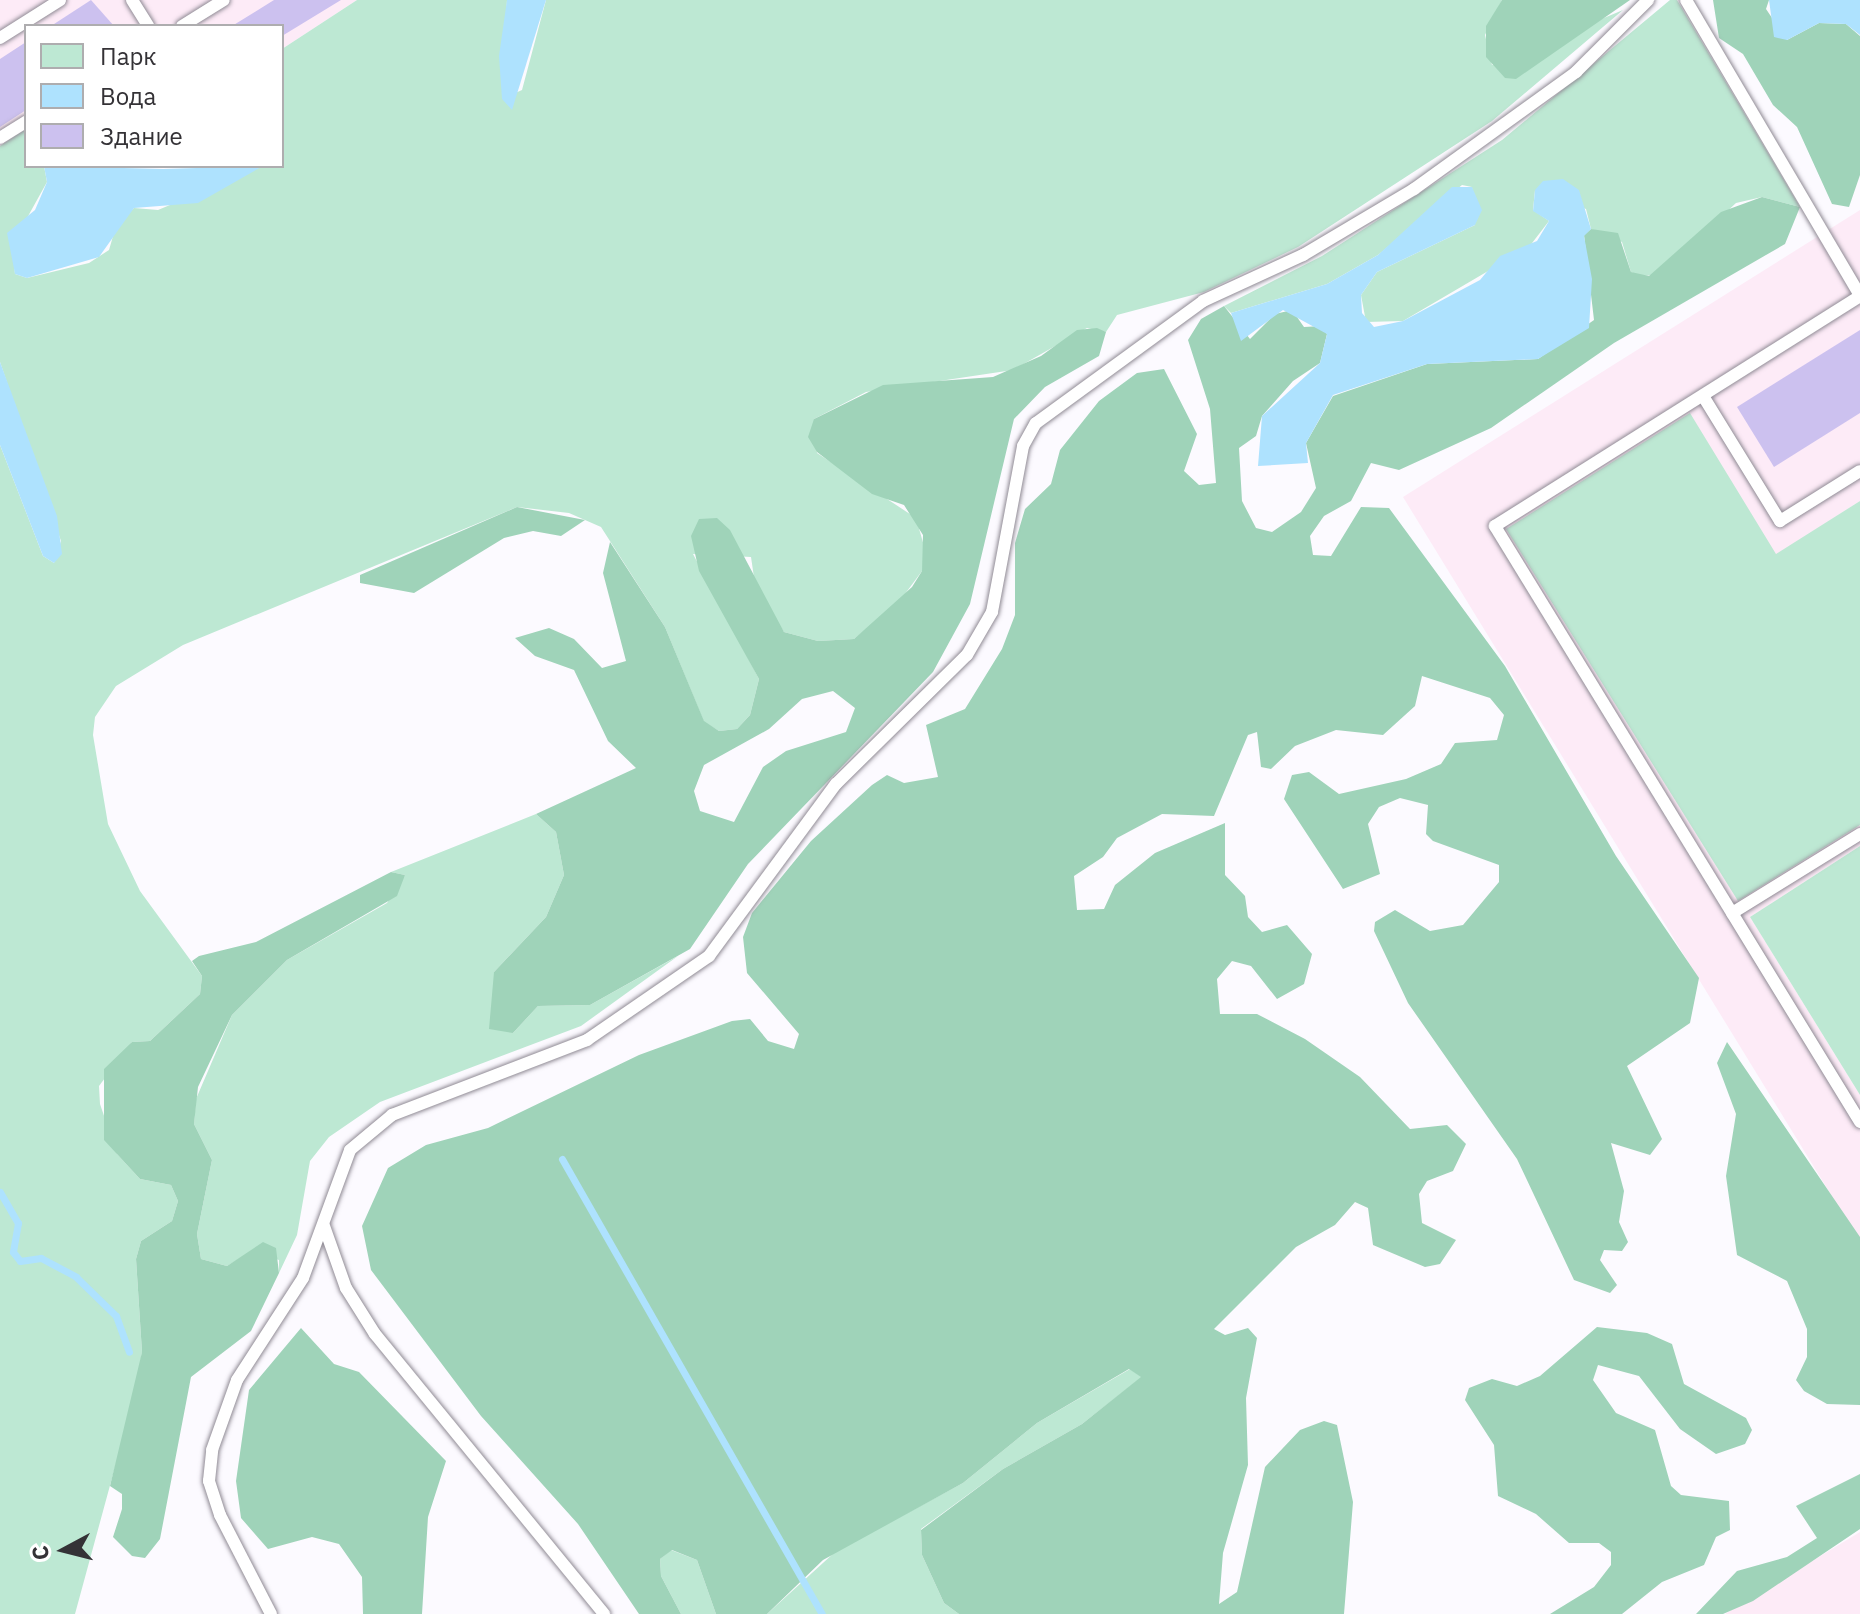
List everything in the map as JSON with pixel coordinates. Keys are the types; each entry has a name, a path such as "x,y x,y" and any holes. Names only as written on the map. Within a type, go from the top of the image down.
{"lane":[{"path":"0,38 60,0"},
{"path":"132,0 147,24"},
{"path":"185,24 224,0"},
{"path":"271,1614 220,1515 209,1481 212,1450 237,1380 280,1322 324,1226 341,1165 376,1126 587,1040 709,956 836,784 967,655 992,612 1023,446 1036,423 1203,301 1303,255 1503,127 1576,72 1648,0"},
{"path":"1686,0 1860,296 1495,526 1860,1122"},
{"path":"0,138 24,123"},
{"path":"1703,396 1780,521 1860,471"},
{"path":"1732,913 1860,834"},
{"path":"324,1226 346,1288 375,1334 604,1614"}],"shaded area":[{"path":"0,0 357,0 284,48 284,24 24,24 24,130 0,146"},
{"path":"1860,210 1860,501 1776,555 1738,901 1860,825 1860,846 1750,917 1860,1095 1860,1242 1403,497"},
{"path":"1860,1532 1860,1614 1725,1614"}],"green space":[{"path":"357,0 507,0 502,99 522,90 546,0 1502,0 1485,35 1492,65 1623,10 1492,121 1298,247 1204,292 1117,315 1106,332 1087,328 1013,370 866,392 814,419 817,453 916,518 926,553 922,571 899,602 854,639 818,641 784,632 756,591 751,557 693,554 759,679 750,715 737,729 719,731 704,722 665,627 601,527 569,513 517,507 183,645 116,686 95,717 93,735 108,824 140,891 202,976 200,994 150,1041 132,1042 99,1086 100,1104 117,1154 140,1179 171,1185 178,1201 172,1221 141,1241 136,1259 142,1352 136,1390 75,1614 0,1614 0,445 43,556 54,563 61,541 0,362 0,146 24,130 24,168 44,168 47,182 12,245 15,274 27,278 89,263 109,250 116,226 134,208 158,210 258,168 284,168 284,48"},
{"path":"1502,0 1630,0 1516,79 1505,78 1486,57 1486,26"},
{"path":"1670,0 1677,0 1800,207 1762,197 1736,203 1659,275 1640,276 1631,272 1622,242 1591,229 1586,209 1535,190 1533,210 1549,221 1529,247 1403,321 1366,322 1361,295 1377,272 1475,225 1472,187 1462,185 1378,255 1327,284 1231,313 1224,306 1322,256 1502,140"},
{"path":"1713,0 1769,0 1766,9 1787,40 1819,23 1846,24 1860,36 1860,175 1849,207 1832,204 1797,127 1773,105 1743,54 1719,38"},
{"path":"1762,197 1800,207 1785,244 1614,343 1491,428 1399,470 1371,463 1351,501 1324,516 1310,536 1313,555 1331,556 1361,507 1389,508 1505,666 1616,856 1699,978 1690,1023 1627,1066 1662,1139 1650,1155 1611,1143 1624,1191 1619,1222 1628,1242 1622,1251 1604,1250 1600,1260 1617,1285 1610,1293 1574,1280 1517,1159 1408,1003 1374,931 1375,922 1395,910 1430,931 1463,925 1499,882 1499,865 1433,841 1426,834 1428,805 1400,798 1379,807 1368,824 1380,874 1343,889 1284,799 1292,775 1309,772 1339,794 1406,779 1441,764 1455,743 1497,740 1504,715 1490,698 1422,676 1415,706 1383,735 1336,730 1295,746 1271,769 1261,767 1257,732 1248,735 1214,816 1162,814 1117,838 1103,857 1074,876 1077,910 1104,909 1115,885 1155,853 1225,823 1225,875 1245,896 1248,917 1262,932 1287,925 1312,954 1304,984 1277,999 1251,966 1232,961 1217,979 1220,1014 1257,1014 1305,1039 1360,1077 1410,1129 1447,1125 1466,1144 1453,1171 1427,1181 1419,1194 1422,1223 1456,1240 1440,1264 1425,1267 1373,1245 1368,1208 1355,1202 1335,1225 1296,1247 1214,1329 1225,1335 1248,1328 1257,1338 1246,1398 1248,1465 1223,1553 1219,1604 1237,1592 1265,1467 1300,1430 1324,1421 1337,1425 1353,1502 1344,1614 959,1614 944,1603 922,1555 921,1530 1003,1469 1082,1424 1141,1377 1129,1369 1037,1423 963,1483 823,1560 767,1614 716,1614 697,1560 672,1550 660,1559 661,1576 681,1614 639,1614 578,1524 481,1416 371,1270 362,1226 388,1168 426,1145 488,1128 639,1055 732,1021 750,1019 768,1041 794,1049 799,1034 747,973 743,937 752,913 811,841 872,785 887,775 904,783 938,777 926,725 965,709 1002,649 1015,615 1015,543 1025,509 1051,484 1060,450 1099,401 1137,373 1164,369 1197,434 1184,471 1199,485 1216,483 1210,409 1188,340 1201,319 1224,306 1250,339 1275,314 1292,310 1304,327 1322,326 1327,334 1320,363 1293,381 1262,416 1256,436 1239,448 1242,501 1256,528 1272,532 1301,512 1316,488 1306,443 1333,396 1427,364 1538,359 1594,320 1584,235 1591,229 1618,233 1631,272 1649,276 1721,212"},
{"path":"1097,328 1106,332 1099,356 1045,387 1014,419 970,604 933,672 748,864 690,949 590,1005 538,1006 513,1033 489,1029 494,972 546,917 564,875 556,832 536,814 636,768 608,741 574,670 535,656 515,638 549,628 574,639 602,668 626,661 603,573 610,542 665,627 704,721 719,731 737,729 750,715 759,679 699,571 691,536 699,519 717,518 730,530 784,632 818,641 854,639 912,587 922,571 923,535 904,505 872,494 817,452 808,437 814,419 883,385 993,377 1041,356 1077,330","holes":["833,691 855,708 846,732 786,751 763,767 734,822 700,811 694,791 704,765 769,729 802,699"]},
{"path":"1690,413 1776,554 1860,501 1860,825 1738,901 1506,529"},
{"path":"517,507 585,520 561,536 533,531 504,538 414,593 360,583 360,575"},
{"path":"536,814 556,832 564,875 546,917 494,972 496,1016 513,1033 538,1006 590,1005 678,956 581,1026 380,1102 329,1137 310,1161 297,1235 279,1273 279,1260 252,1251 227,1266 201,1259 197,1234 212,1160 194,1124 196,1099 232,1015 287,960 387,903 405,875 391,872"},
{"path":"1860,846 1860,1095 1750,917"},
{"path":"391,872 405,875 397,896 287,960 232,1015 198,1087 194,1124 212,1160 197,1234 201,1259 227,1266 263,1242 276,1248 279,1273 251,1331 191,1377 160,1539 145,1558 132,1556 113,1537 122,1509 122,1494 110,1486 142,1352 136,1259 141,1241 172,1221 178,1201 171,1185 140,1179 104,1140 104,1069 132,1042 150,1041 200,994 202,976 192,961 199,956 256,942"},
{"path":"1727,1042 1860,1237 1860,1405 1827,1404 1804,1391 1796,1380 1807,1357 1807,1329 1787,1281 1737,1255 1726,1176 1736,1114 1717,1063"},
{"path":"1597,1327 1647,1333 1672,1344 1684,1384 1746,1418 1752,1430 1745,1444 1716,1454 1680,1429 1639,1376 1598,1365 1593,1380 1616,1413 1655,1430 1671,1486 1681,1495 1729,1501 1730,1530 1716,1537 1704,1565 1662,1582 1622,1614 1550,1614 1594,1587 1611,1565 1611,1552 1599,1543 1569,1543 1536,1514 1498,1496 1494,1445 1465,1400 1469,1388 1492,1379 1517,1386 1540,1376"},
{"path":"301,1328 334,1364 359,1372 446,1461 428,1517 422,1614 363,1614 362,1577 339,1544 312,1537 268,1549 241,1518 236,1481 249,1390"},
{"path":"1130,1369 1142,1377 1082,1424 1003,1469 921,1529 922,1555 944,1603 959,1614 767,1614 835,1552 963,1483 1037,1423"},
{"path":"1860,1474 1860,1529 1753,1601 1723,1614 1696,1614 1737,1571 1787,1557 1817,1538 1796,1506"},
{"path":"671,1550 697,1560 716,1614 681,1614 661,1576 660,1559"}],"water":[{"path":"507,0 546,0 512,110 502,99 499,56"},
{"path":"1769,0 1860,0 1860,35 1846,24 1819,23 1787,40 1774,37"},
{"path":"44,168 259,168 198,203 134,208 99,257 27,278 15,274 7,233 35,210 47,182"},
{"path":"1563,179 1579,190 1591,229 1584,236 1592,279 1589,328 1538,359 1427,364 1333,395 1306,443 1308,463 1258,466 1262,416 1320,363 1327,334 1283,310 1241,341 1231,313 1327,284 1378,255 1452,187 1472,187 1482,210 1475,225 1377,272 1361,295 1362,313 1374,327 1403,321 1480,280 1500,256 1537,241 1549,221 1533,211 1535,190 1543,181"},
{"path":"0,362 57,516 62,554 54,563 43,556 0,445"}],"building":[{"path":"91,0 112,24 54,24"},
{"path":"274,0 341,0 284,35 284,24 235,24"},
{"path":"24,43 24,111 0,127 0,59"},
{"path":"1860,330 1860,413 1774,467 1737,407"}],"waterway":[{"path":"562,1159 822,1614"},
{"path":"0,1192 18,1223 13,1252 20,1261 41,1258 76,1277 116,1316 129,1352"}]}
